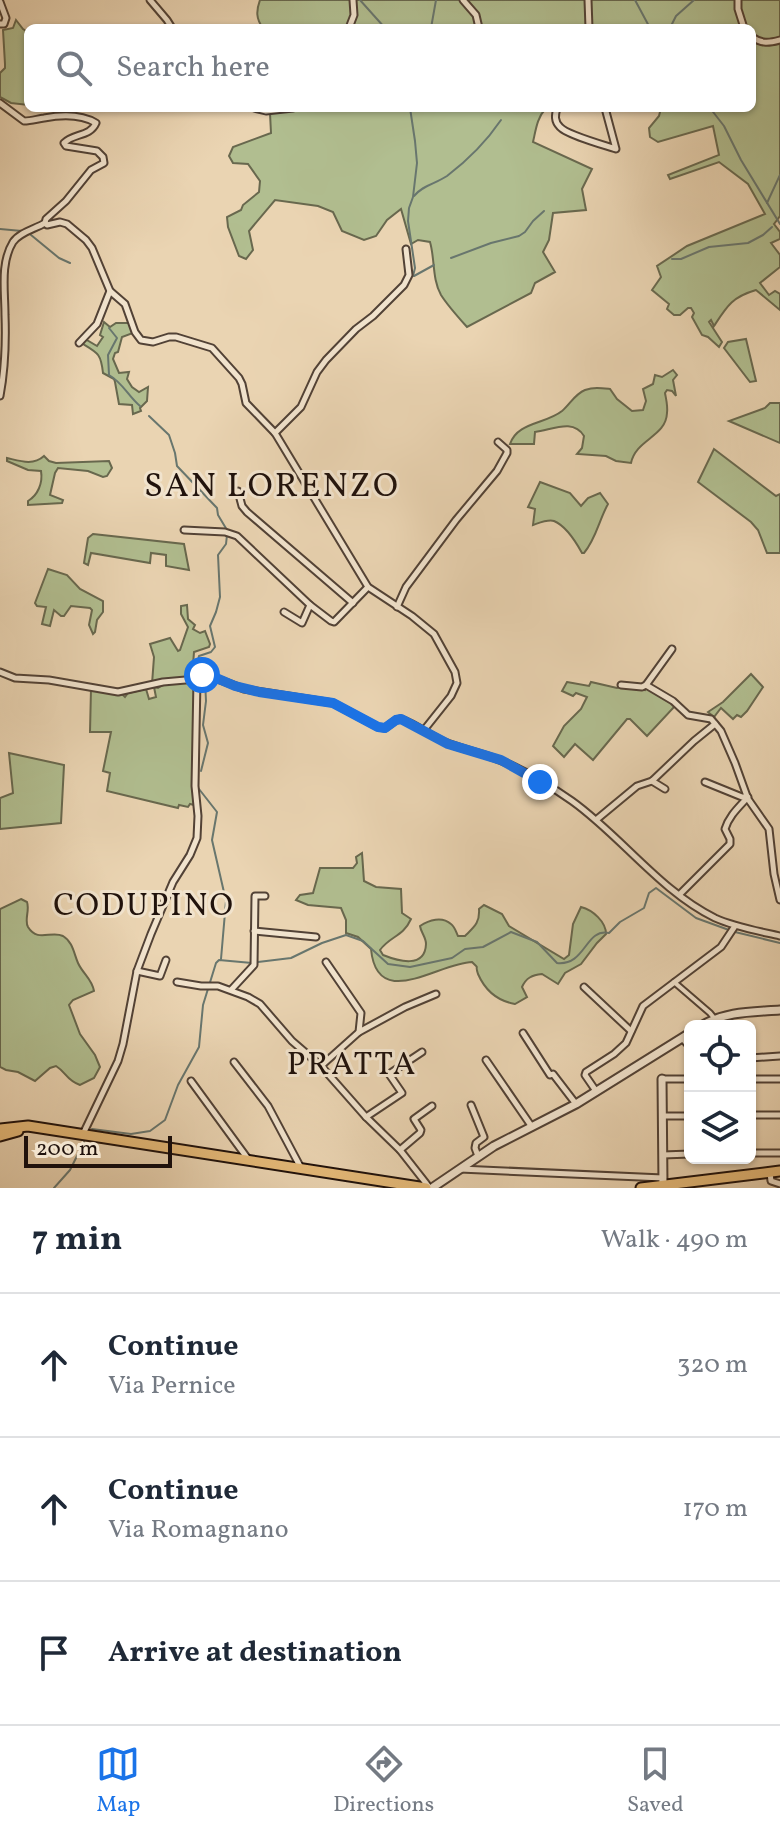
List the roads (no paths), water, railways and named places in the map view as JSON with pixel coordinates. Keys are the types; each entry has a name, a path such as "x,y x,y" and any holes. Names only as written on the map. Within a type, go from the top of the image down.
{"main road":[{"path":"0,1129 28,1126 429,1188"},
{"path":"0,1136 23,1130 49,1130"},
{"path":"641,1188 663,1182 697,1184 775,1171"}],"street":[{"path":"150,0 170,24"},
{"path":"351,24 354,15 353,0"},
{"path":"463,0 476,15 478,24"},
{"path":"588,0 589,24"},
{"path":"738,0 743,24"},
{"path":"0,2 6,18 4,24 0,24"},
{"path":"756,39 763,42 780,40"},
{"path":"0,103 29,122 70,116 93,120 95,127 88,133 69,138 64,143 66,146 97,151 104,163 91,170 45,223 21,234 8,251 3,279 5,363 0,396"},
{"path":"557,112 556,122 563,130 616,149 606,112"},
{"path":"45,223 67,224 86,240 110,291 125,304 141,340 153,342 176,337 212,348 239,378 246,403 275,433 368,587 434,634 456,678 451,696 424,730"},
{"path":"275,433 301,407 326,360 404,285 409,275 406,249"},
{"path":"79,343 97,324 110,291"},
{"path":"397,607 406,587 497,471 507,453 498,442"},
{"path":"238,491 247,512 353,603"},
{"path":"184,530 232,533 310,605 334,622 368,587"},
{"path":"284,612 302,623 310,605"},
{"path":"621,685 646,685 672,649"},
{"path":"0,672 15,678 49,680 118,692 207,675 244,689 333,703 378,727 385,728 401,719 448,744 501,760 559,792 596,820 680,895 733,929 780,936"},
{"path":"83,1135 118,1061 137,971 173,882 197,838 195,767 198,678"},
{"path":"646,685 673,701 688,715 705,717 715,724 748,797 769,829 780,900"},
{"path":"596,820 637,786 652,781 715,724"},
{"path":"652,781 665,789"},
{"path":"705,782 748,797"},
{"path":"680,895 730,844 725,829 729,817 748,797"},
{"path":"231,990 254,965 255,896 265,896"},
{"path":"597,1092 585,1075 626,1043 643,1006 721,947 733,929"},
{"path":"254,931 316,937"},
{"path":"137,971 160,976 166,960"},
{"path":"326,962 360,1009 359,1032"},
{"path":"177,982 206,987 216,985 260,1004 292,1041 321,1066 400,1150 429,1188 478,1156 597,1092 682,1038 684,1040"},
{"path":"674,982 714,1019 732,1013 780,1010"},
{"path":"584,987 631,1031"},
{"path":"321,1066 359,1032 436,994"},
{"path":"523,1033 550,1075 553,1074 576,1104"},
{"path":"366,1117 402,1093 389,1074 422,1052"},
{"path":"756,1058 780,1056"},
{"path":"486,1060 532,1127"},
{"path":"234,1062 268,1106 301,1168"},
{"path":"459,1169 663,1182 662,1079 684,1079"},
{"path":"756,1079 780,1079"},
{"path":"191,1081 248,1159"},
{"path":"471,1105 484,1137 476,1143 478,1156"},
{"path":"400,1150 420,1133 414,1119 432,1106"},
{"path":"756,1115 780,1115"},
{"path":"662,1116 684,1116"},
{"path":"756,1153 780,1153"},
{"path":"663,1155 684,1154"},
{"path":"775,1171 771,1181 780,1184"}],"waterway":[{"path":"360,0 381,24"},
{"path":"432,24 436,0"},
{"path":"635,0 648,24"},
{"path":"672,24 676,16 694,0"},
{"path":"411,112 417,163 408,221 415,268 413,276"},
{"path":"713,112 780,224"},
{"path":"414,196 462,164 501,120"},
{"path":"767,203 780,175"},
{"path":"451,258 519,236 544,211"},
{"path":"672,259 681,259 709,247 748,243 772,227"},
{"path":"0,229 22,231"},
{"path":"31,235 70,263"},
{"path":"414,276 434,265"},
{"path":"109,328 117,338 108,355 109,375 140,406"},
{"path":"149,416 169,435 177,466 217,508 227,530"},
{"path":"197,664 199,656 215,647 210,626 220,597 218,555 226,544 227,535"},
{"path":"201,771 208,743 203,725 205,680"},
{"path":"199,789 217,812 212,840 226,901 221,959"},
{"path":"258,962 291,958 346,935 363,941 388,964 410,967 452,958 465,949 483,947 511,932 537,942 557,963 567,962 580,954 595,936 609,933 620,922 644,908 649,893 656,888 696,918 729,930"},
{"path":"735,932 780,943"},
{"path":"92,1129 131,1134 150,1131 165,1120 178,1085 199,1047 203,1005 216,963 219,960 252,963"},
{"path":"54,1188 70,1170 84,1142"}],"district":[{"name":"SAN LORENZO","path":"272,487"},
{"name":"CODUPINO","path":"144,907"},
{"name":"PRATTA","path":"352,1066"}]}
